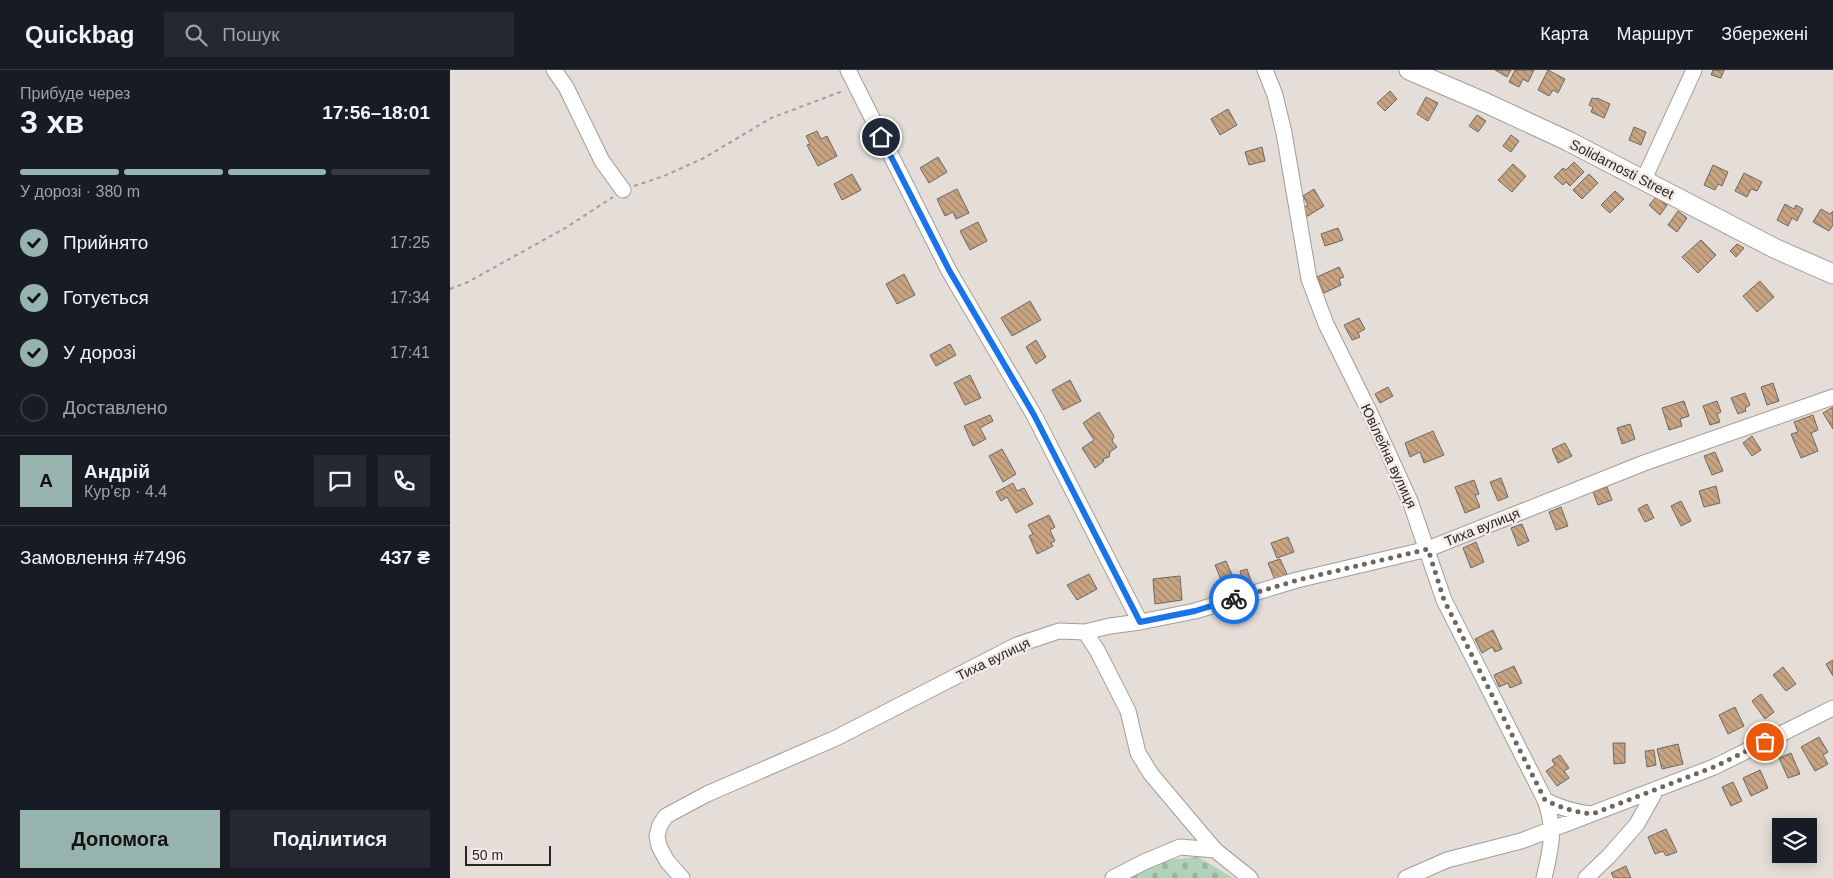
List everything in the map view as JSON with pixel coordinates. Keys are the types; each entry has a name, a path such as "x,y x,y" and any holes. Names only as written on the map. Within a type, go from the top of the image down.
{"main road":[{"name":"Solidarnosti Street","path":"1409,70 1552,133 1774,248 1833,274"}],"street":[{"path":"554,70 566,87 602,160 624,190"},
{"path":"848,70 949,270 1034,415 1140,622"},
{"name":"Ювілейна вулиця","path":"1265,70 1275,95 1284,133 1309,279 1326,324 1370,412 1410,502 1428,549 1444,600 1545,800 1550,813 1552,830"},
{"path":"1644,179 1694,70"},
{"name":"Тиха вулиця","path":"682,878 659,846 660,825 666,816 707,794 836,738 1017,645 1059,631 1085,632 1195,611 1298,580 1428,549 1644,463 1833,397"},
{"path":"1085,632 1097,650 1128,712 1138,753 1151,774 1215,850 1248,877"},
{"path":"1406,878 1447,860 1521,841 1552,830 1714,767 1833,708"},
{"path":"1586,878 1609,856 1637,824 1656,790"},
{"path":"1545,800 1559,807 1592,814"},
{"path":"1544,878 1552,830"},
{"path":"1113,878 1144,862 1180,847 1215,850"}],"path":[{"path":"450,289 468,282 567,227 624,190 664,176 704,158 771,118 855,87"}],"green space":[{"path":"1198,857 1233,878 1126,878 1156,861"}],"building":[{"path":"1495,70 1511,70 1507,77"},
{"path":"1515,70 1534,70 1528,82 1523,79 1519,87 1509,82"},
{"path":"1548,70 1565,79 1558,93 1553,90 1549,96 1538,90"},
{"path":"1713,70 1724,70 1721,78 1711,75"},
{"path":"1390,91 1397,99 1385,111 1377,103"},
{"path":"1426,97 1438,103 1428,121 1417,114"},
{"path":"1592,98 1597,98 1610,104 1604,118 1591,112 1593,107 1589,105"},
{"path":"1228,109 1237,125 1220,135 1211,119"},
{"path":"1477,115 1486,121 1478,132 1469,126"},
{"path":"1634,127 1646,132 1641,145 1629,140"},
{"path":"817,131 821,139 827,136 837,156 818,166 807,145 810,144 806,136"},
{"path":"1511,135 1519,141 1511,152 1503,146"},
{"path":"1262,147 1265,161 1249,165 1245,152"},
{"path":"938,157 947,172 929,183 920,168"},
{"path":"1574,162 1584,172 1570,186 1566,182 1563,185 1554,177 1563,168 1566,170"},
{"path":"1513,164 1526,176 1512,192 1498,180"},
{"path":"1713,165 1728,172 1722,186 1718,184 1715,190 1704,185"},
{"path":"1744,173 1762,182 1757,191 1751,189 1747,197 1735,191"},
{"path":"852,174 861,190 842,200 834,184"},
{"path":"1589,174 1598,183 1582,199 1573,190"},
{"path":"957,189 969,213 956,219 953,212 945,216 937,199"},
{"path":"1314,189 1324,206 1306,217 1301,209 1308,205 1303,196"},
{"path":"1615,191 1624,199 1610,213 1601,205"},
{"path":"1656,197 1667,205 1660,215 1649,205"},
{"path":"1785,204 1794,209 1796,205 1803,209 1797,221 1792,218 1788,226 1777,220"},
{"path":"1821,209 1830,214 1833,211 1833,225 1829,231 1813,222"},
{"path":"1678,211 1687,218 1677,232 1668,225"},
{"path":"978,222 987,241 970,250 960,231"},
{"path":"1338,228 1343,240 1325,246 1321,234"},
{"path":"1701,240 1716,255 1698,273 1682,257"},
{"path":"1737,244 1744,248 1736,257 1730,251"},
{"path":"1339,267 1344,277 1339,279 1341,285 1324,293 1317,277"},
{"path":"904,274 915,295 897,304 886,284"},
{"path":"1760,281 1774,297 1757,312 1743,296"},
{"path":"1030,301 1041,320 1012,336 1001,318"},
{"path":"1359,318 1365,329 1358,333 1360,337 1352,340 1344,325"},
{"path":"1036,340 1046,357 1036,364 1026,347"},
{"path":"950,344 956,355 936,366 930,355"},
{"path":"970,375 981,398 965,405 954,383"},
{"path":"1070,380 1081,401 1063,410 1052,390"},
{"path":"1773,383 1779,401 1767,405 1761,387"},
{"path":"1388,387 1393,396 1380,403 1375,394"},
{"path":"1745,393 1750,405 1745,408 1746,411 1738,414 1731,398"},
{"path":"1684,401 1689,416 1680,419 1682,426 1669,430 1662,408"},
{"path":"1717,401 1721,412 1717,414 1720,422 1710,425 1703,406"},
{"path":"1833,407 1833,429 1823,413"},
{"path":"1099,412 1114,436 1112,441 1117,447 1110,452 1109,457 1103,459 1104,461 1095,468 1082,448 1094,440 1083,423"},
{"path":"990,415 993,421 980,428 986,439 973,446 964,426"},
{"path":"1813,415 1818,430 1811,433 1818,451 1801,458 1791,434 1798,432 1794,422"},
{"path":"1630,424 1635,439 1622,444 1617,428"},
{"path":"1433,431 1444,455 1424,463 1420,452 1410,457 1405,443"},
{"path":"1752,436 1761,450 1752,456 1743,443"},
{"path":"1565,443 1572,456 1558,463 1552,449"},
{"path":"1002,449 1016,474 1003,482 989,456"},
{"path":"1715,452 1723,471 1712,475 1704,456"},
{"path":"1501,478 1508,497 1498,501 1490,482"},
{"path":"1474,480 1479,494 1475,495 1480,507 1465,513 1455,487"},
{"path":"1013,483 1017,491 1024,488 1033,504 1016,513 1007,497 1001,501 996,492"},
{"path":"1716,486 1720,503 1704,507 1699,491"},
{"path":"1607,487 1612,500 1598,505 1593,492"},
{"path":"1681,501 1691,521 1681,526 1671,506"},
{"path":"1647,504 1654,518 1645,522 1638,509"},
{"path":"1561,507 1568,526 1556,530 1549,512"},
{"path":"1049,515 1055,527 1050,530 1055,541 1051,543 1053,546 1037,554 1029,536 1033,534 1028,525"},
{"path":"1522,524 1529,541 1518,546 1511,528"},
{"path":"1288,537 1294,552 1277,558 1271,543"},
{"path":"1476,542 1484,562 1471,568 1463,548"},
{"path":"1280,559 1287,574 1275,580 1268,563"},
{"path":"1226,561 1233,577 1222,582 1215,565"},
{"path":"1247,569 1252,584 1245,587 1240,571"},
{"path":"1089,574 1097,589 1077,600 1067,585"},
{"path":"1180,576 1182,600 1155,604 1153,579"},
{"path":"1493,630 1502,649 1495,652 1492,647 1482,653 1475,639"},
{"path":"1833,660 1833,676 1826,664"},
{"path":"1514,666 1522,683 1510,688 1508,683 1499,687 1494,675"},
{"path":"1783,667 1796,684 1786,691 1773,675"},
{"path":"1761,694 1774,712 1765,719 1752,701"},
{"path":"1735,707 1744,726 1728,734 1719,715"},
{"path":"1819,737 1828,752 1823,755 1828,764 1815,771 1801,747"},
{"path":"1613,743 1625,743 1625,763 1614,764"},
{"path":"1678,744 1683,764 1662,769 1657,749"},
{"path":"1654,750 1656,765 1647,767 1645,751"},
{"path":"1791,753 1800,774 1788,778 1779,758"},
{"path":"1560,755 1569,768 1564,771 1569,778 1557,786 1546,771 1555,765 1552,760"},
{"path":"1760,770 1768,788 1751,796 1743,778"},
{"path":"1733,782 1742,801 1731,806 1722,787"},
{"path":"1666,829 1677,852 1666,856 1663,851 1655,854 1648,837"},
{"path":"1626,866 1631,878 1614,878 1611,873"}],"way so far":[{"path":"1234,599 1298,580 1428,549 1444,600 1545,800 1576,812 1592,814 1714,767 1765,742"}],"route":[{"path":"881,137 949,270 1034,415 1140,622 1195,611 1234,599"}]}
